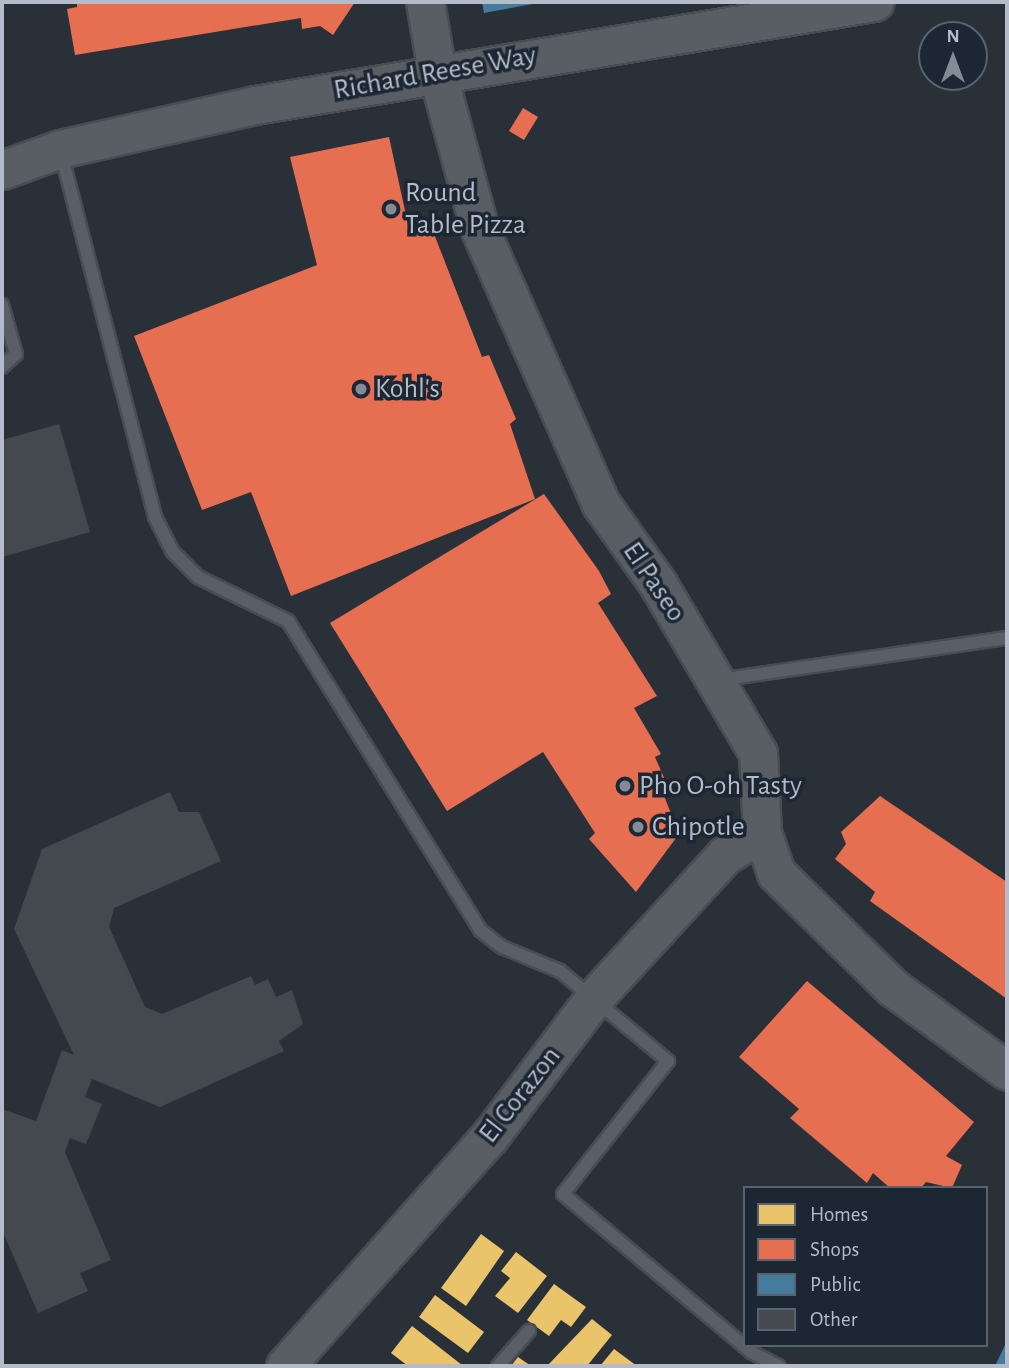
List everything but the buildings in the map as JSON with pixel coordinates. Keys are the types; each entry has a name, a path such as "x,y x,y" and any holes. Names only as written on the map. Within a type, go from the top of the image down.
{"street":[{"name":"El Paseo","path":"425,2 437,72 480,230 601,504 718,680 758,753 762,832 776,873 843,940 911,1002 1007,1071"},
{"name":"Richard Reese Way","path":"2,170 60,149 160,124 437,72 874,2"},
{"name":"El Corazon","path":"285,1366 490,1136 594,998 724,856 762,832"}],"lane":[{"path":"60,149 155,517 172,551 198,577 288,621 480,930 502,947 560,971 668,1061 563,1194 743,1345"},
{"path":"2,305 16,354 2,367"},
{"path":"718,680 1007,638"},
{"path":"498,1366 529,1331"},
{"path":"745,1347 779,1366"}],"place":[{"name":"Round Table Pizza","path":"391,209"},
{"name":"Kohl's","path":"361,389"},
{"name":"Pho O-oh Tasty","path":"625,786"},
{"name":"Chipotle","path":"638,827"}]}
